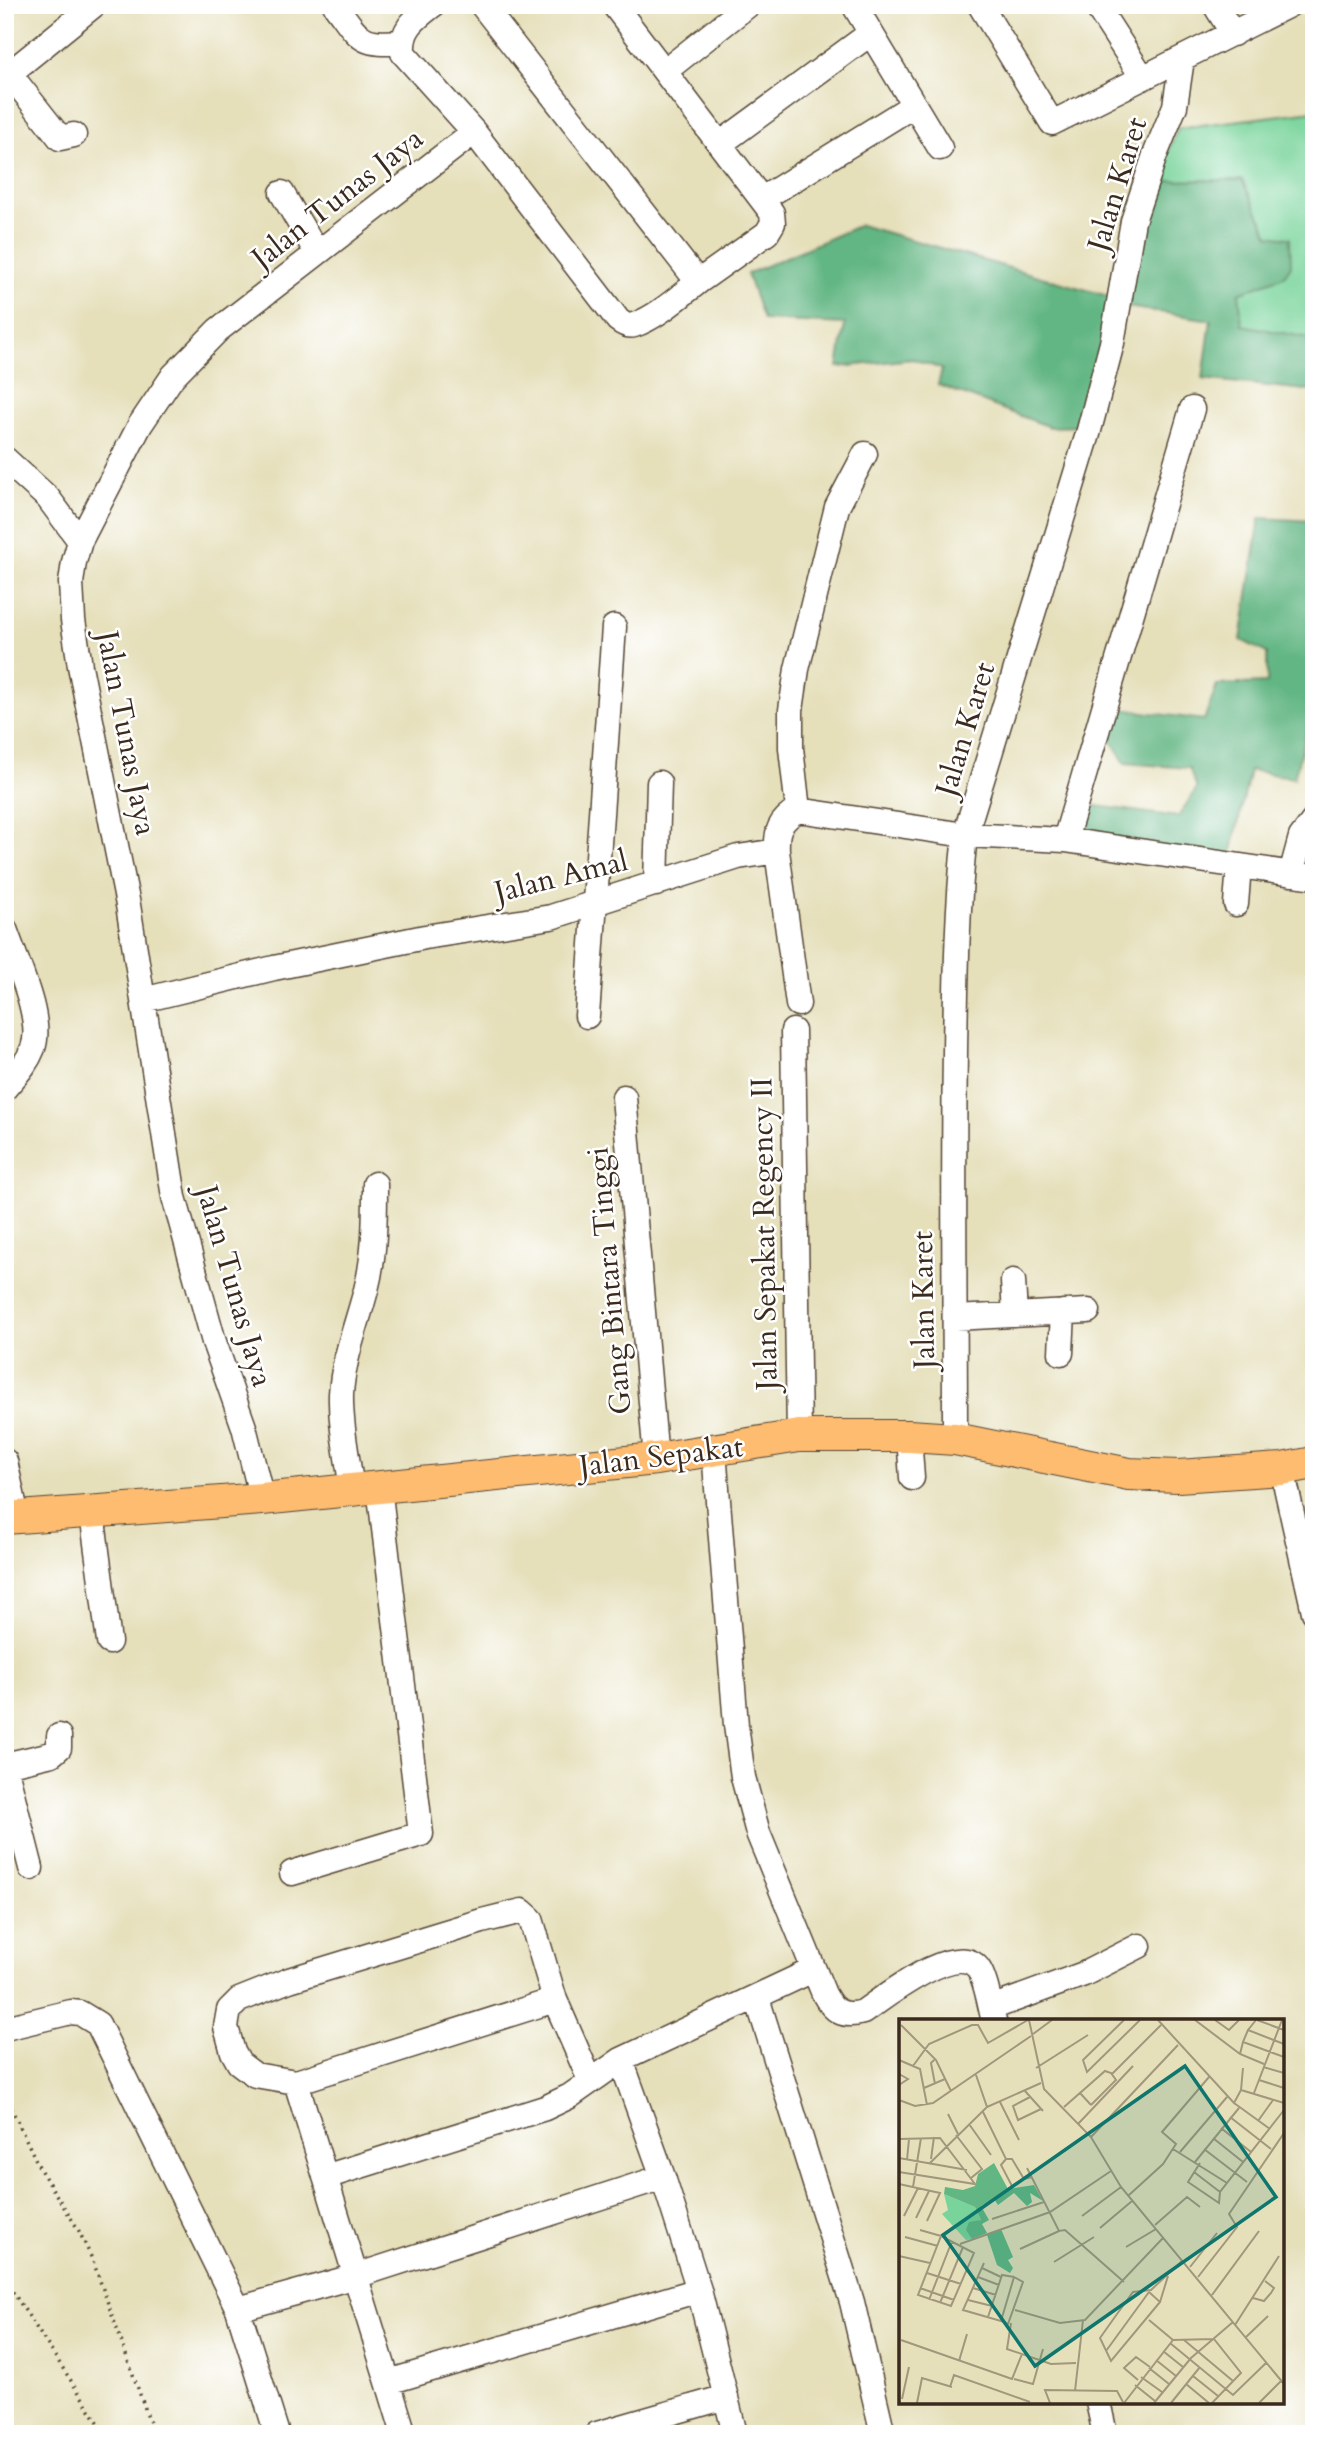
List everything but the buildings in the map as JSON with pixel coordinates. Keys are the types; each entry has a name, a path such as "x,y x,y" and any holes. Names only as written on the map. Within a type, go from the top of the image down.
{"main road":[{"name":"Jalan Sepakat","path":"11,1517 92,1513 366,1489 656,1459 799,1436 909,1436 956,1439 1129,1474 1178,1476 1282,1469 1314,1463"}],"street":[{"path":"74,135 60,138 7,73 94,5"},
{"path":"335,5 357,34 367,42 378,45 402,42"},
{"path":"433,5 412,21 404,33 404,53 474,132 621,323 634,325 666,306 761,238 771,228 772,213 614,5"},
{"path":"482,5 698,282"},
{"path":"665,71 748,5"},
{"path":"854,5 940,148"},
{"path":"980,5 1052,123 1289,5"},
{"path":"1096,5 1143,78"},
{"path":"1215,5 1233,34"},
{"path":"720,144 871,33"},
{"name":"Jalan Karet","path":"956,1439 953,1166 960,877 965,835 1088,434 1112,343 1133,221 1175,106 1182,59"},
{"path":"762,200 914,105"},
{"name":"Jalan Tunas Jaya","path":"262,1499 244,1427 214,1342 174,1197 128,905 76,643 71,583 80,541 140,425 173,376 218,330 474,132"},
{"path":"282,192 317,253"},
{"path":"1065,840 1192,410"},
{"path":"798,810 791,748 791,710 797,669 837,507 864,454"},
{"path":"5,458 48,498 80,541"},
{"path":"587,1016 614,627"},
{"path":"656,884 659,783"},
{"path":"798,1004 777,851 777,833 786,819 798,810 965,835 1065,840 1302,875 1301,836 1314,820"},
{"name":"Jalan Amal","path":"143,1000 274,968 425,937 551,917 738,857 777,851"},
{"path":"1236,904 1239,866"},
{"path":"5,929 36,1019 36,1035 28,1059 5,1088"},
{"name":"Jalan Sepakat Regency II","path":"793,1031 799,1436"},
{"name":"Gang Bintara Tinggi","path":"624,1097 656,1459"},
{"path":"292,1873 421,1834 366,1489 344,1435 341,1395 345,1366 370,1265 375,1217 374,1184"},
{"path":"1013,1281 1015,1315"},
{"path":"955,1318 1088,1311"},
{"path":"1061,1353 1063,1312"},
{"path":"909,1436 912,1478"},
{"path":"714,1451 736,1725 743,1777 758,1833 813,1970 830,2004 837,2011 852,2015 863,2012 928,1970 953,1960 967,1961 979,1969 993,2014 1084,1974 1139,1946"},
{"path":"5,1461 11,1517"},
{"path":"1282,1469 1314,1612"},
{"path":"92,1513 109,1642"},
{"path":"31,1868 5,1765 54,1753 59,1748 59,1736"},
{"path":"555,2000 296,2082 255,2075 239,2063 226,2026 229,2010 239,2000 289,1980 519,1911 525,1912 531,1919 555,2000 590,2080"},
{"path":"325,2176 545,2108 570,2096 621,2060 813,1970"},
{"path":"757,1998 852,2302 883,2434"},
{"path":"5,2028 71,2012 80,2013 98,2024 238,2309 277,2434"},
{"path":"621,2060 663,2177 699,2290 735,2434"},
{"path":"296,2082 404,2434"},
{"path":"238,2309 356,2276 663,2177"},
{"path":"388,2382 699,2290"},
{"path":"597,2434 726,2397"},
{"path":"1098,2404 1105,2434"}],"path":[{"path":"5,2095 41,2171 78,2229 93,2261 154,2434"},
{"path":"5,2280 106,2434"}],"green space":[{"path":"1314,111 1314,339 1242,326 1238,294 1242,292 1269,235 1242,180 1156,181 1178,128"},
{"path":"1242,180 1269,235 1290,238 1291,266 1284,276 1239,293 1242,325 1314,339 1314,391 1203,379 1211,320 1127,307 1131,262 1156,181"},
{"path":"860,225 1115,298 1085,426 1050,427 938,385 942,369 913,359 838,367 845,324 763,320 747,274"},
{"path":"1260,518 1314,521 1314,704 1294,778 1250,770 1231,855 1078,838 1090,805 1178,817 1197,788 1189,768 1125,763 1107,733 1114,708 1204,720 1217,685 1267,683 1267,653 1241,640"}]}
